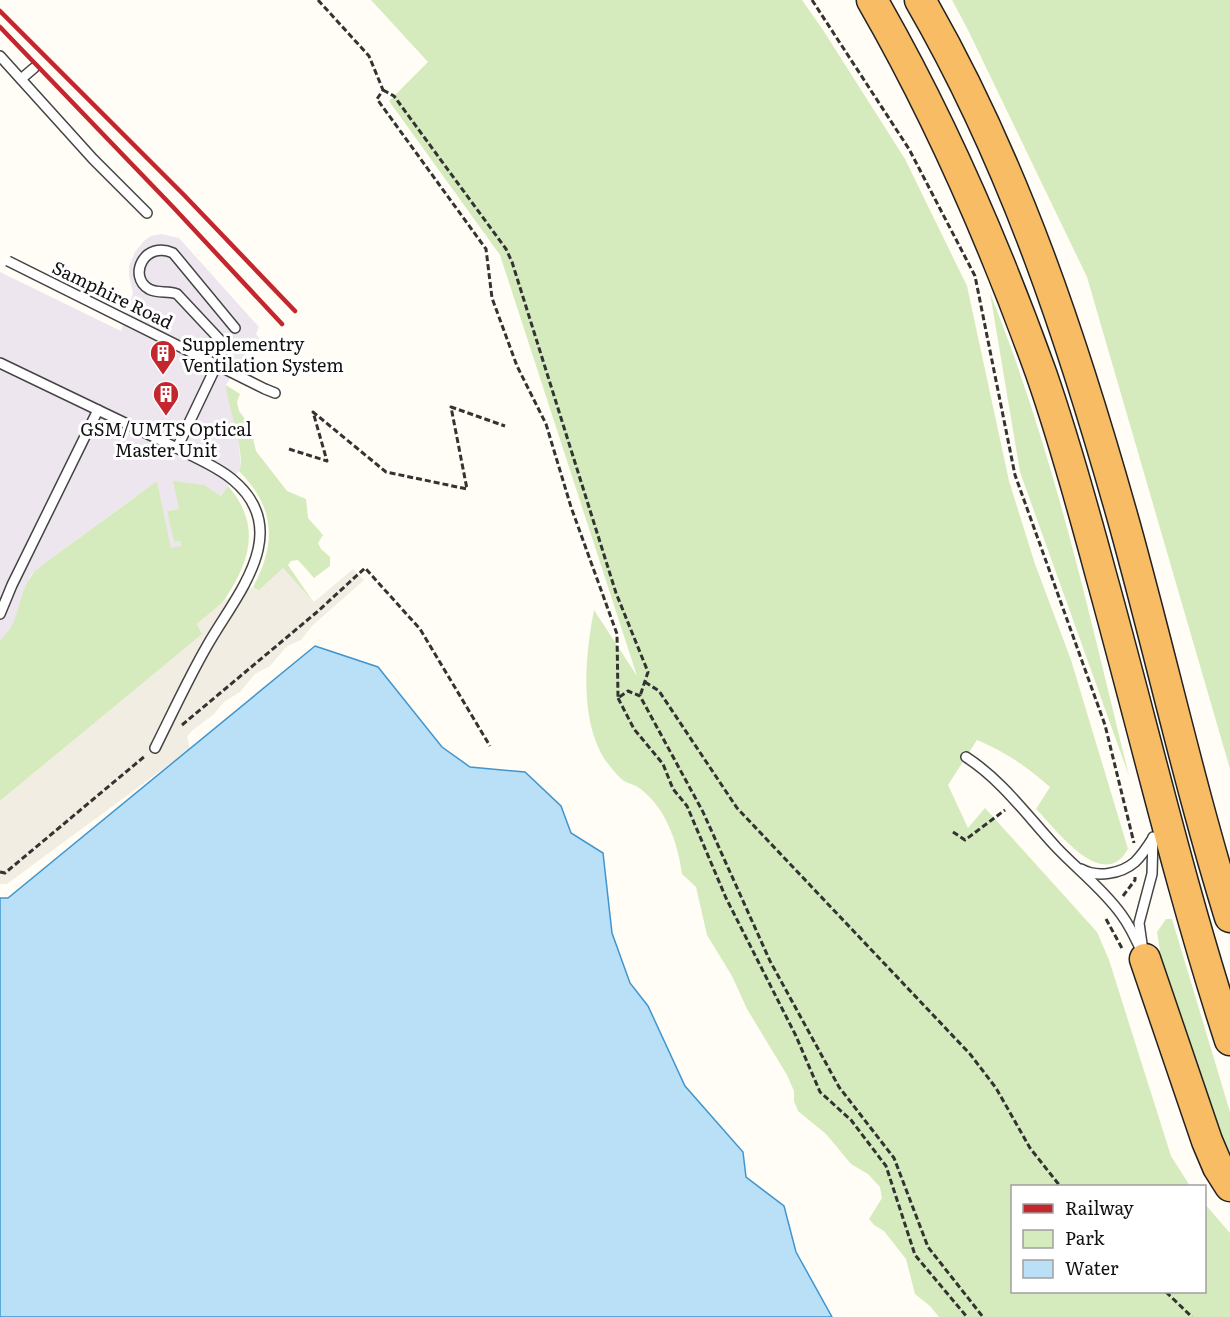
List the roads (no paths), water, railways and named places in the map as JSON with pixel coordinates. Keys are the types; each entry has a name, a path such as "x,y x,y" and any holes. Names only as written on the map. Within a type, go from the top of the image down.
{"highway":[{"path":"872,0 912,74 962,177 1010,292 1048,397 1084,512 1183,882 1230,1040"},
{"path":"920,0 964,81 1009,178 1047,275 1122,515 1184,757 1230,917"},
{"path":"1120,646 1144,838"},
{"path":"1145,959 1207,1141 1218,1167 1230,1186"}],"lane":[{"path":"0,56 93,159 147,213"},
{"path":"21,79 34,68"},
{"path":"177,448 221,356 222,344 177,294 172,291 150,289 143,284 140,268 142,261 153,250 161,249 173,253 235,328"},
{"name":"Samphire Road","path":"4,258 275,393"},
{"path":"0,363 226,474 237,484 254,510 260,537 254,567 207,646 155,748"},
{"path":"0,614 98,410"},
{"path":"966,757 986,771 1006,790 1121,913 1145,959"},
{"path":"1070,860 1090,873 1102,875 1115,872 1134,863 1144,838"},
{"path":"1144,838 1151,883 1139,923 1145,959"}],"water":[{"path":"315,646 378,667 442,747 470,767 525,772 561,806 571,833 603,853 612,933 630,983 648,1006 685,1086 743,1152 746,1177 784,1206 796,1252 832,1317 0,1317 0,898 8,898"}],"railway":[{"path":"0,11 184,195 295,311"},
{"path":"0,27 282,324"}],"place":[{"name":"Supplementry Ventilation System","path":"163,376"},
{"name":"GSM/UMTS Optical Master Unit","path":"166,417"}]}
